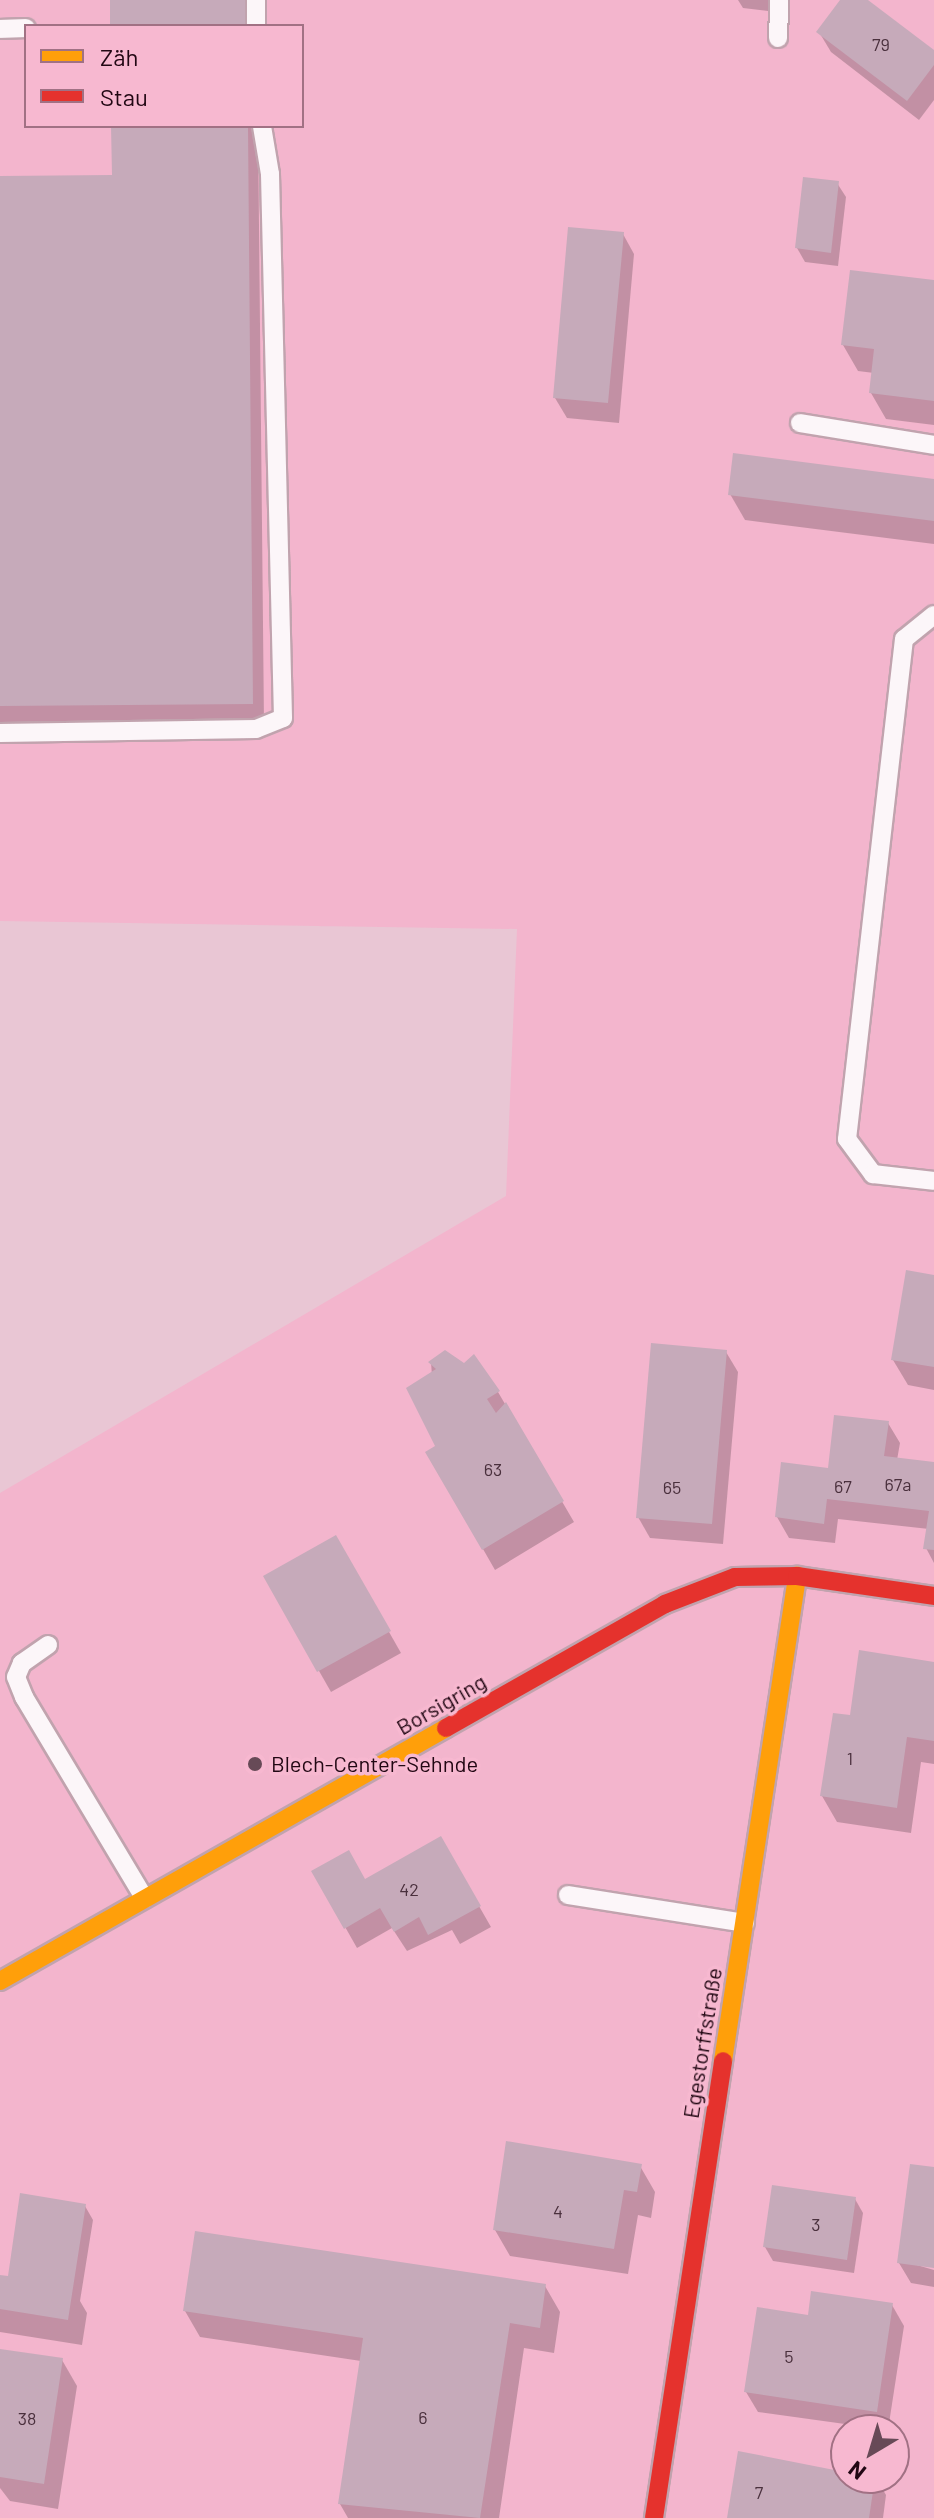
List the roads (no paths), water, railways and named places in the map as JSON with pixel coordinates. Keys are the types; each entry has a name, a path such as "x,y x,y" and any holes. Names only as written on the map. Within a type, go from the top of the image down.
{"street":[{"name":"Borsigring","path":"0,1981 665,1604 735,1577 797,1576 934,1596"},
{"name":"Egestorffstraße","path":"654,2518 797,1576"}],"lane":[{"path":"256,0 256,24"},
{"path":"778,38 779,0"},
{"path":"0,29 24,28"},
{"path":"0,733 256,729 283,718 270,174 262,128"},
{"path":"800,423 934,445"},
{"path":"934,615 904,639 847,1139 873,1174 934,1181"},
{"path":"48,1645 22,1663 16,1677 24,1697 145,1899"},
{"path":"568,1895 745,1923"}],"place":[{"name":"Blech-Center-Sehnde","path":"255,1764"}]}
